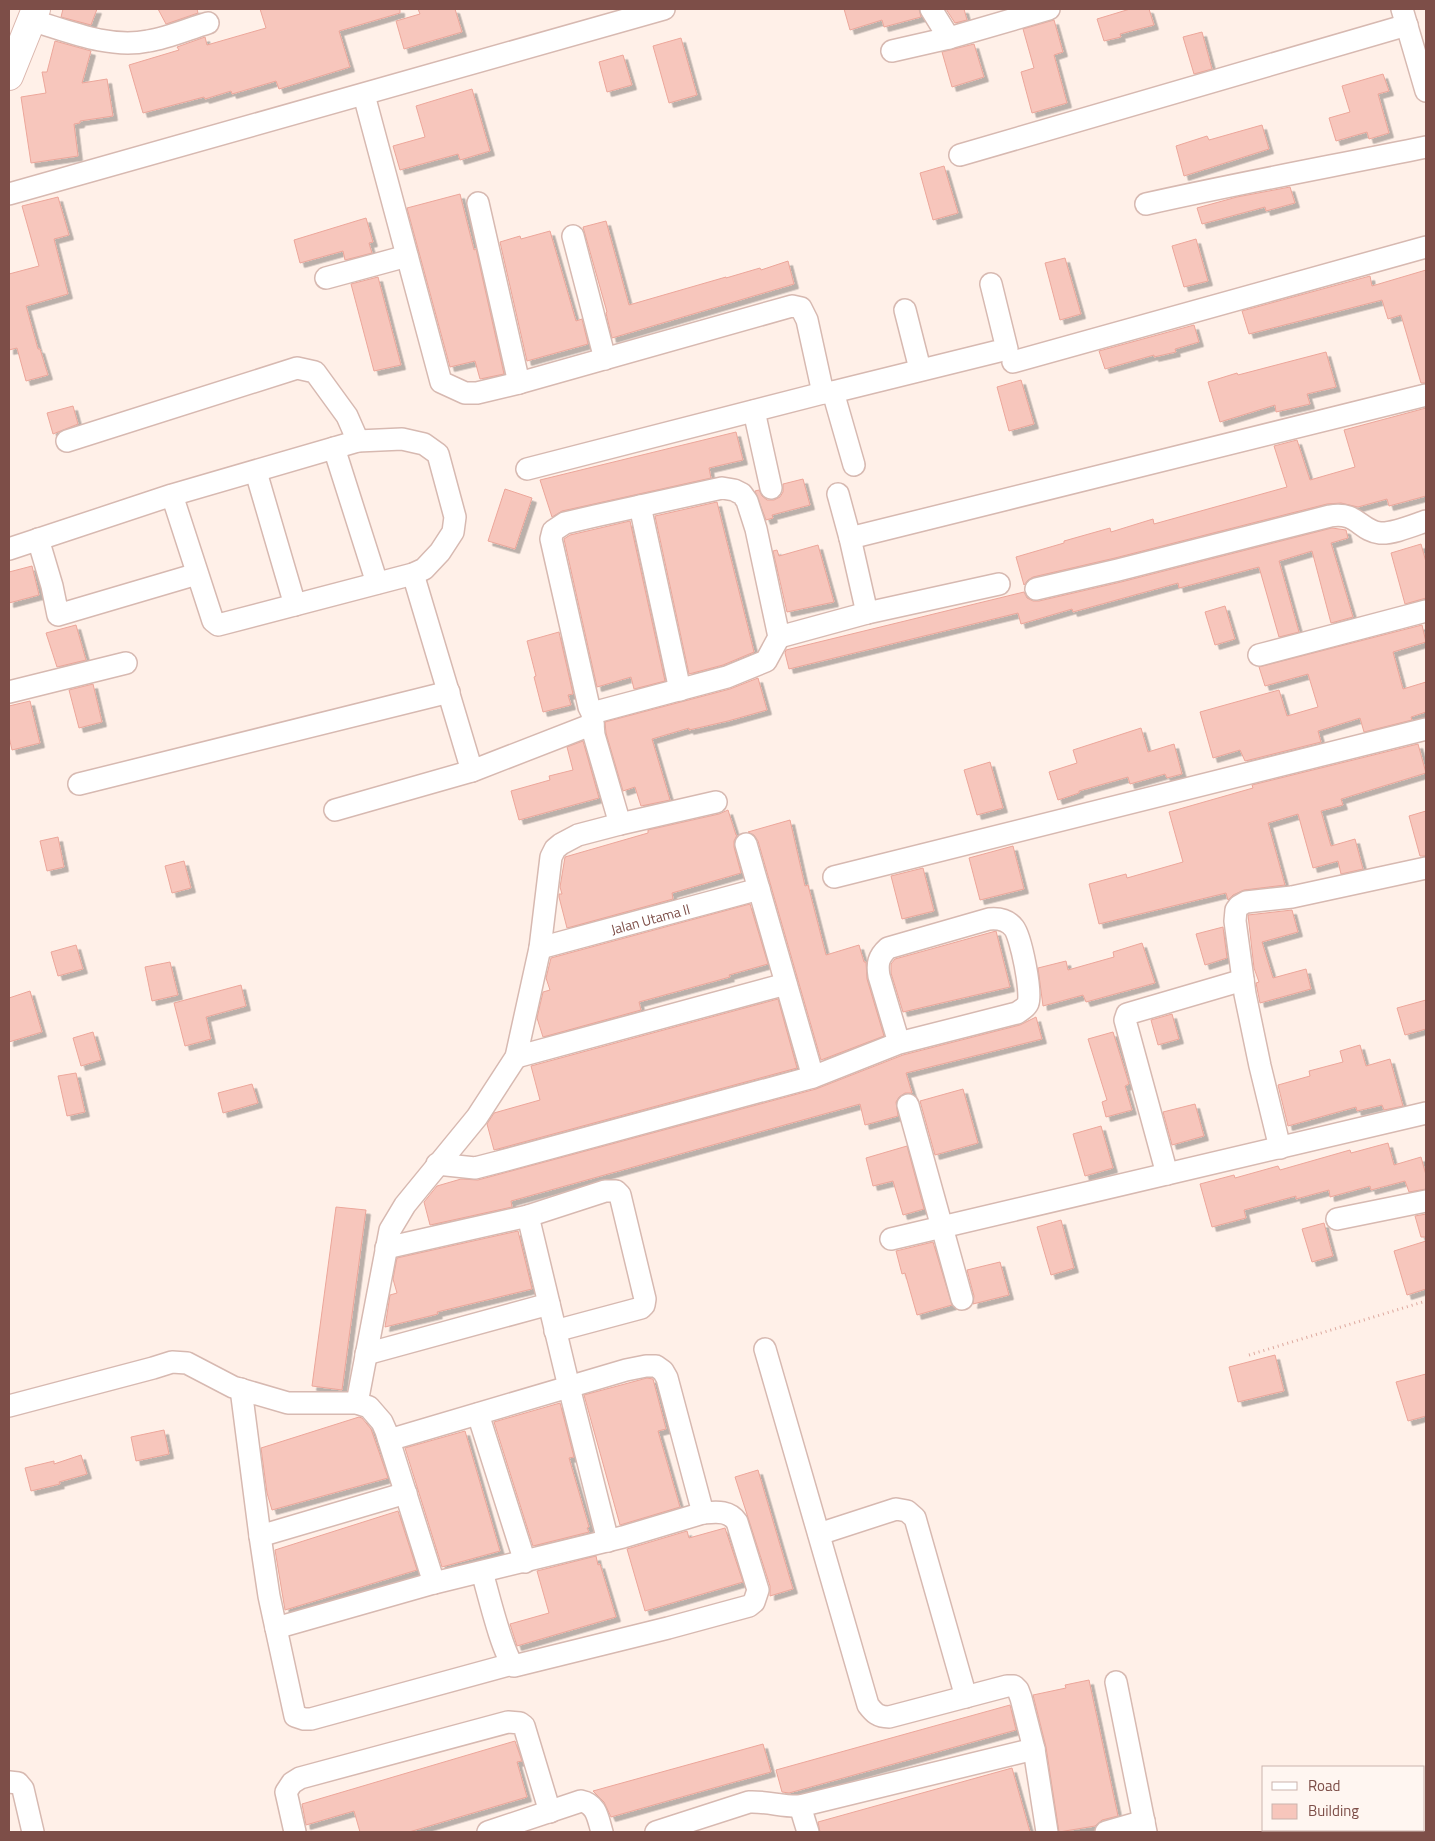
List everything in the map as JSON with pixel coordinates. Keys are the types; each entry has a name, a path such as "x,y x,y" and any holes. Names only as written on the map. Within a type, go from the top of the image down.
{"street":[{"path":"9,194 664,9"},
{"path":"931,9 949,38"},
{"path":"892,51 949,38 1049,9"},
{"path":"9,76 33,14 99,40 121,44 149,41 208,23"},
{"path":"960,155 1405,17 1426,91"},
{"path":"364,95 441,382 465,393 477,393 519,383 792,306 801,308 807,320 828,393 854,465"},
{"path":"1146,204 1245,182 1291,175 1426,147"},
{"path":"478,203 519,383"},
{"path":"574,236 605,359"},
{"path":"1013,362 1426,247"},
{"path":"326,278 407,256"},
{"path":"527,469 1007,348 991,284"},
{"path":"905,310 920,369"},
{"path":"67,441 297,368 315,372 347,416 358,441"},
{"path":"850,538 1426,395"},
{"path":"754,411 771,488"},
{"path":"9,549 172,495 358,441 402,440 424,444 438,454 455,517 453,532 440,552 424,569 412,574 218,625 213,621 172,495"},
{"path":"334,448 377,583"},
{"path":"256,472 295,605"},
{"path":"335,810 472,771 593,718 727,677 766,661 778,638 756,529 747,501 742,494 734,490 722,488 640,506 565,523 553,531 551,539 593,718 594,735 620,824"},
{"path":"838,494 850,538 866,613"},
{"path":"640,506 680,690"},
{"path":"1036,589 1340,514 1349,516 1379,533 1386,533 1426,521"},
{"path":"38,539 58,615 197,574"},
{"path":"412,574 472,771"},
{"path":"778,638 866,613 999,584"},
{"path":"1259,655 1426,611"},
{"path":"9,692 126,663"},
{"path":"79,784 449,692"},
{"path":"834,877 1426,728"},
{"path":"357,1404 390,1230 405,1204 436,1164 478,1117 516,1056 540,948 551,857 554,849 578,835 716,802"},
{"path":"746,844 813,1077"},
{"path":"1280,1148 1260,1066 1243,980 1234,915 1239,906 1246,902 1292,897 1426,868"},
{"name":"Jalan Utama ll","path":"540,948 759,889"},
{"path":"436,1164 475,1168 813,1077 899,1043 1017,1013 1026,1007 1030,995 1020,942 1013,926 1006,921 989,919 888,948 880,956 879,976 899,1043"},
{"path":"1167,1174 1125,1020 1128,1014 1243,980"},
{"path":"516,1056 786,984"},
{"path":"908,1105 962,1299"},
{"path":"891,1239 1426,1113"},
{"path":"386,1248 528,1216 605,1191 616,1191 620,1195 645,1299 644,1305 641,1308 555,1330"},
{"path":"1337,1219 1426,1201"},
{"path":"528,1216 608,1540"},
{"path":"366,1354 549,1304"},
{"path":"765,1349 868,1705 874,1713 881,1717 889,1717 1007,1686 1014,1686 1021,1698 1034,1749 1047,1832"},
{"path":"9,1406 172,1362 187,1363 233,1387 288,1403 357,1404 369,1407 382,1422 389,1440 434,1583"},
{"path":"389,1440 626,1370 646,1366 660,1367 667,1378 704,1513"},
{"path":"241,1390 260,1536 276,1628 295,1716 304,1719 512,1664 517,1666 659,1631 752,1605 758,1590 733,1516 724,1513 704,1513 525,1562 434,1583 276,1628"},
{"path":"478,1414 525,1562"},
{"path":"260,1536 406,1493"},
{"path":"819,1534 896,1509 907,1511 915,1518 966,1697"},
{"path":"482,1572 500,1633 512,1664"},
{"path":"1106,1832 1145,1826 1116,1682"},
{"path":"296,1832 286,1792 292,1783 300,1778 508,1722 520,1722 524,1726 550,1812"},
{"path":"656,1832 749,1802 763,1801 789,1807 800,1806 1034,1749"},
{"path":"9,1782 18,1784 23,1789 33,1832"},
{"path":"488,1832 582,1801 589,1803 595,1808 602,1832"},
{"path":"800,1806 808,1832"}],"path":[{"path":"1249,1355 1426,1301"}],"building":[{"path":"63,9 97,9 91,25 61,17"},
{"path":"158,9 197,9 198,13 166,24"},
{"path":"260,9 400,9 400,13 339,31 350,67 279,89 276,81 232,94 231,91 143,113 129,65 179,50 177,47 205,37 207,45 266,28"},
{"path":"418,9 455,9 462,32 404,49 396,21 420,14"},
{"path":"844,9 919,9 921,17 884,27 882,20 850,30"},
{"path":"946,9 964,9 967,20 955,23"},
{"path":"1130,9 1149,9 1154,25 1120,34 1121,37 1104,41 1097,19"},
{"path":"1054,20 1063,52 1054,55 1067,103 1032,113 1021,72 1034,68 1023,29"},
{"path":"1202,32 1212,69 1194,74 1183,37"},
{"path":"681,38 697,95 669,103 653,46"},
{"path":"55,41 91,51 82,83 107,79 113,116 80,121 80,123 74,124 78,156 31,163 21,97 46,93 42,72 47,72"},
{"path":"974,44 984,77 952,87 942,52"},
{"path":"623,55 632,85 607,92 599,62"},
{"path":"1383,74 1389,91 1378,94 1389,133 1369,139 1367,132 1336,141 1329,118 1350,112 1342,86"},
{"path":"472,89 490,151 460,160 458,154 400,170 393,146 425,137 416,106"},
{"path":"1262,125 1269,149 1184,176 1176,146 1207,136 1209,140"},
{"path":"944,166 958,213 933,220 920,173"},
{"path":"1290,187 1295,203 1266,211 1265,207 1202,224 1197,208 1237,197"},
{"path":"460,194 474,250 476,249 504,374 480,379 475,361 450,367 407,208"},
{"path":"58,197 69,235 54,239 68,294 26,306 38,349 40,349 48,375 26,381 17,348 9,350 9,274 39,266 22,206"},
{"path":"366,218 373,242 369,243 372,253 345,260 343,251 300,263 294,240"},
{"path":"606,221 629,305 788,261 794,284 612,338 607,312 583,227"},
{"path":"550,231 576,321 582,319 588,344 527,361 500,242 520,236 521,239"},
{"path":"1196,239 1208,281 1184,287 1172,246"},
{"path":"1065,258 1081,314 1060,320 1045,263"},
{"path":"1426,270 1426,383 1421,383 1401,315 1388,319 1382,300 1249,334 1242,311 1370,276 1372,286"},
{"path":"378,277 401,365 374,371 351,284"},
{"path":"1194,325 1199,342 1175,349 1176,352 1154,357 1154,355 1105,369 1099,351"},
{"path":"1326,352 1336,387 1307,394 1310,404 1276,412 1275,405 1220,422 1208,382 1237,373 1238,375"},
{"path":"1021,380 1034,424 1009,431 997,387"},
{"path":"73,406 78,424 53,434 47,413"},
{"path":"1426,408 1426,496 1389,506 1387,499 1358,507 1341,503 1327,504 1033,577 1024,585 1016,557 1110,528 1111,532 1153,519 1154,524 1287,487 1274,446 1297,440 1310,480 1355,467 1344,430"},
{"path":"736,432 743,460 709,468 711,478 562,511 552,517 540,480"},
{"path":"803,479 810,505 772,515 773,518 766,520 755,491 759,490 767,500 774,500 780,497 783,492 783,484"},
{"path":"505,489 532,498 515,549 488,541"},
{"path":"717,502 754,652 723,665 689,674 655,516"},
{"path":"630,521 665,681 634,689 631,677 597,687 564,539 570,535"},
{"path":"1332,528 1346,530 1348,538 1331,543 1353,617 1331,623 1312,551 1279,561 1299,632 1279,637 1259,567 1179,588 1178,583 1073,612 1072,609 1021,624 1018,613 789,669 785,653 786,650 1024,592 1027,598 1039,601"},
{"path":"1421,544 1426,562 1426,598 1405,604 1391,553"},
{"path":"818,545 834,602 787,612 773,551 777,550 779,556"},
{"path":"32,566 39,595 9,603 9,572"},
{"path":"1225,606 1235,639 1215,645 1205,612"},
{"path":"76,625 86,660 57,667 46,633"},
{"path":"1422,625 1426,642 1393,652 1403,689 1426,682 1426,712 1411,717 1412,720 1364,732 1360,718 1318,731 1321,742 1245,761 1240,750 1213,758 1200,712 1279,690 1287,716 1318,707 1308,674 1265,686 1259,667"},
{"path":"559,632 573,694 568,695 571,705 543,712 527,641"},
{"path":"758,678 767,710 689,730 689,728 652,739 670,800 641,806 635,787 623,791 606,733 605,722 730,689"},
{"path":"93,684 102,722 79,728 69,690"},
{"path":"30,701 40,743 12,750 9,737 9,706"},
{"path":"1141,728 1148,752 1174,744 1182,774 1167,778 1165,774 1130,784 1128,777 1079,791 1079,793 1058,800 1049,772 1077,763 1073,750"},
{"path":"583,741 599,798 519,820 511,791 550,780 549,776 573,770 567,747"},
{"path":"1418,744 1426,773 1341,799 1343,805 1321,811 1331,846 1355,839 1363,869 1341,874 1338,861 1313,868 1298,814 1268,823 1285,885 1244,890 1233,895 1228,900 1226,893 1099,924 1089,884 1126,874 1127,878 1183,862 1169,812 1253,788 1252,785"},
{"path":"990,762 1003,808 977,815 964,770"},
{"path":"728,810 737,835 734,847 741,873 672,893 673,899 567,928 559,897 559,894 562,894 560,887 565,857 648,833 648,830 719,814"},
{"path":"1426,811 1426,856 1420,856 1409,816"},
{"path":"790,820 805,886 808,885 826,955 859,945 864,962 866,962 867,979 884,1036 821,1060 758,841 754,835 748,832"},
{"path":"58,837 64,867 47,871 40,841"},
{"path":"1013,846 1024,889 980,900 969,858"},
{"path":"184,861 191,888 172,893 165,866"},
{"path":"923,868 934,911 902,919 891,876"},
{"path":"750,904 768,964 729,975 730,977 639,1002 641,1010 543,1037 537,1018 543,992 550,990 546,978 551,958"},
{"path":"1292,910 1298,932 1262,942 1273,978 1306,969 1311,989 1260,1003 1256,983 1259,982 1254,968 1248,915"},
{"path":"1223,927 1227,958 1205,965 1196,934"},
{"path":"996,931 1010,987 903,1012 891,973 891,964 895,959"},
{"path":"1142,943 1155,983 1086,1002 1083,995 1043,1006 1038,968 1066,961 1068,970 1114,957 1113,952"},
{"path":"76,945 83,969 58,976 51,952"},
{"path":"170,962 178,995 152,1001 145,967"},
{"path":"241,985 246,1006 206,1017 211,1039 185,1046 174,1003"},
{"path":"30,991 42,1032 9,1042 9,998"},
{"path":"778,999 797,1068 494,1150 487,1124 494,1113 540,1100 531,1066"},
{"path":"1426,1000 1426,1029 1405,1035 1397,1008"},
{"path":"1172,1014 1179,1039 1158,1045 1151,1020"},
{"path":"1036,1017 1042,1039 906,1073 912,1093 905,1093 899,1097 896,1102 898,1116 865,1125 860,1104 511,1201 512,1207 430,1225 424,1202 437,1186 461,1179 478,1180 816,1089 903,1055 1020,1025"},
{"path":"93,1032 101,1060 81,1066 73,1038"},
{"path":"1113,1032 1129,1084 1125,1086 1132,1110 1106,1117 1102,1102 1107,1100 1088,1039"},
{"path":"1360,1045 1366,1066 1390,1059 1403,1106 1384,1110 1382,1105 1357,1111 1356,1107 1288,1126 1278,1085 1310,1076 1309,1071 1343,1062 1340,1051"},
{"path":"76,1073 85,1112 67,1116 58,1076"},
{"path":"252,1084 258,1103 223,1113 218,1093"},
{"path":"963,1089 978,1143 935,1155 920,1101"},
{"path":"1195,1104 1204,1136 1172,1145 1163,1112"},
{"path":"1101,1126 1113,1168 1085,1176 1073,1134"},
{"path":"1388,1143 1394,1165 1421,1157 1426,1175 1426,1189 1409,1192 1405,1181 1371,1190 1370,1186 1330,1197 1329,1190 1296,1199 1296,1196 1244,1210 1246,1218 1212,1227 1200,1184 1234,1175 1235,1178 1278,1166 1280,1170 1350,1150 1351,1153"},
{"path":"907,1146 924,1209 903,1215 893,1181 873,1186 866,1158"},
{"path":"336,1207 366,1210 342,1390 312,1386"},
{"path":"1426,1214 1426,1237 1421,1237 1415,1216"},
{"path":"1061,1220 1074,1268 1051,1275 1037,1227"},
{"path":"1324,1223 1333,1256 1312,1262 1302,1229"},
{"path":"518,1231 532,1289 437,1312 438,1314 385,1327 390,1295 397,1293 393,1279 397,1258"},
{"path":"1426,1241 1426,1289 1407,1295 1394,1251"},
{"path":"933,1242 952,1305 917,1315 905,1273 902,1274 896,1251"},
{"path":"1000,1262 1009,1295 973,1304 974,1296 967,1270"},
{"path":"1275,1355 1284,1391 1238,1402 1229,1367"},
{"path":"1426,1374 1426,1416 1408,1421 1396,1382"},
{"path":"647,1378 653,1379 666,1429 658,1431 680,1507 620,1525 584,1395"},
{"path":"560,1403 574,1457 569,1458 589,1532 533,1546 494,1422"},
{"path":"359,1417 371,1429 388,1478 272,1510 267,1493 261,1448"},
{"path":"164,1430 169,1454 136,1461 131,1437"},
{"path":"465,1431 500,1551 442,1567 405,1448"},
{"path":"81,1455 87,1474 59,1482 60,1484 31,1491 25,1468 54,1461 54,1464"},
{"path":"758,1470 793,1589 770,1596 770,1586 735,1477"},
{"path":"398,1511 417,1570 285,1610 275,1550"},
{"path":"725,1528 743,1582 645,1611 627,1549 687,1531 689,1538"},
{"path":"596,1556 616,1617 517,1646 510,1624 549,1613 537,1571"},
{"path":"1089,1680 1118,1816 1102,1820 1095,1826 1059,1832 1046,1747 1033,1695 1066,1688 1065,1685"},
{"path":"1010,1705 1016,1730 789,1793 782,1792 776,1770"},
{"path":"515,1741 522,1761 517,1762 527,1797 409,1832 360,1832 354,1811 306,1825 302,1804"},
{"path":"763,1744 771,1772 611,1817 604,1802 593,1791"},
{"path":"1012,1768 1030,1832 820,1832 818,1822"}]}
